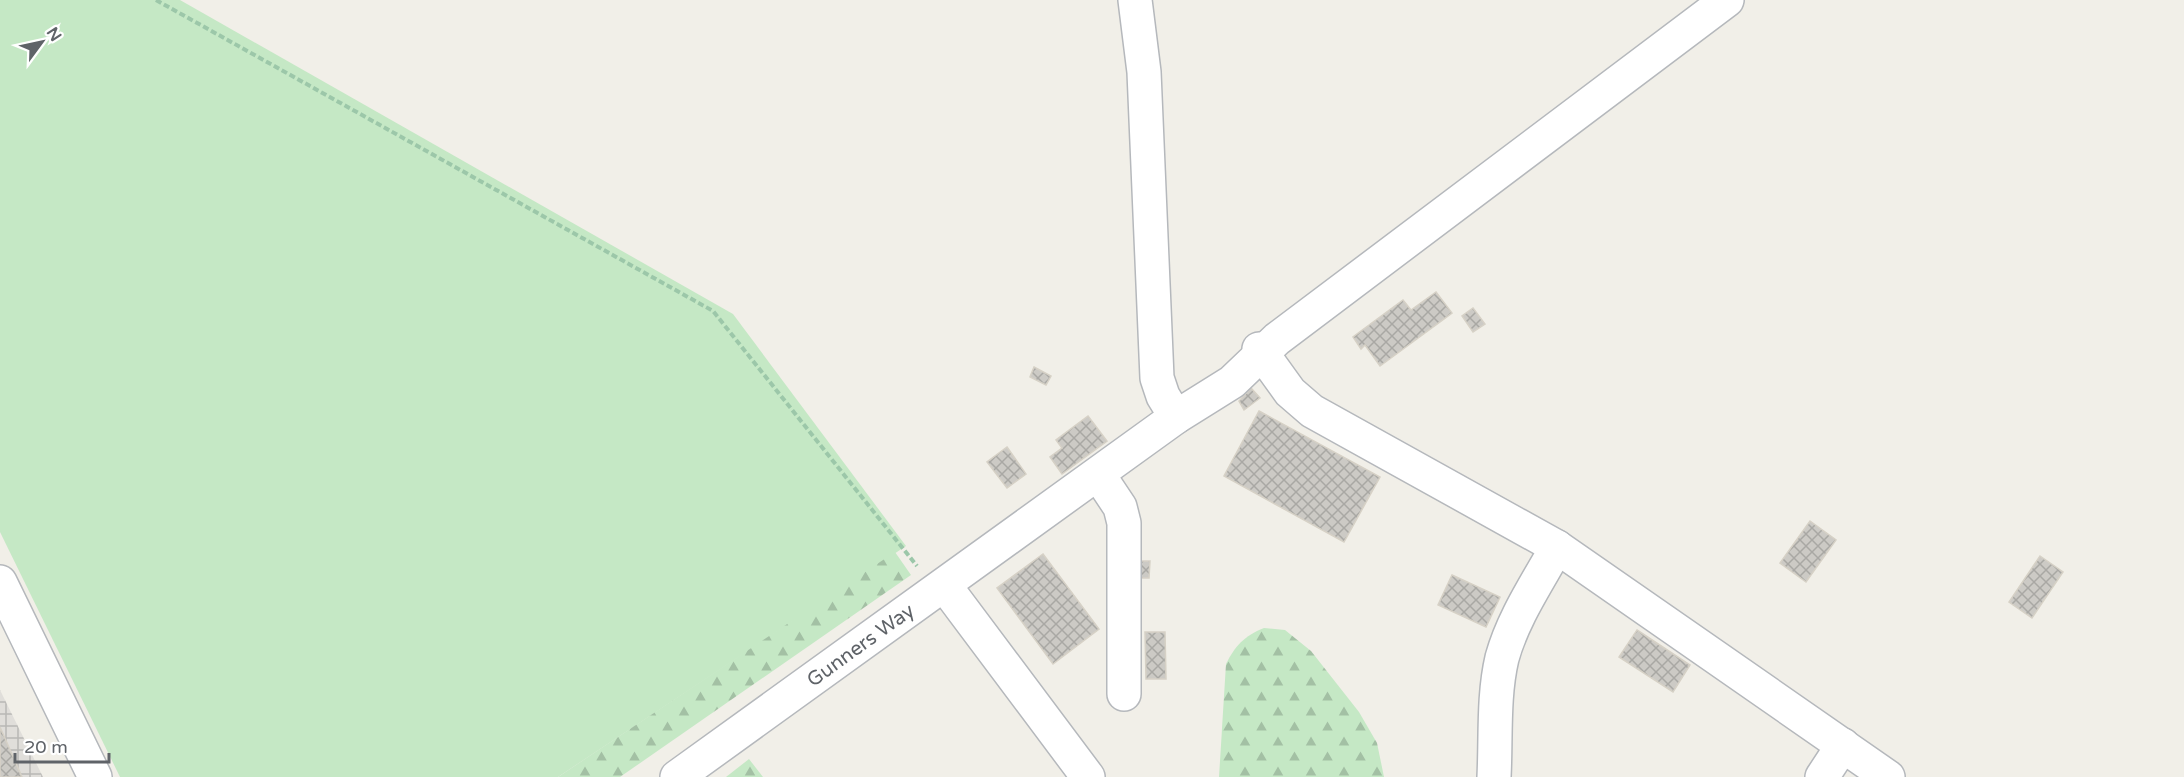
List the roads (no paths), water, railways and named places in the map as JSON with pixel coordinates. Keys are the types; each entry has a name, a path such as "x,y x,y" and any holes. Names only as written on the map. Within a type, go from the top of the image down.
{"street":[{"path":"1135,0 1144,72 1156,370 1168,419"},
{"name":"Gunners Way","path":"677,777 945,586 1098,474 1168,419 1232,382 1266,347 1727,0"},
{"path":"1266,347 1283,384 1312,411 1557,547 1888,777"},
{"path":"1098,474 1120,507 1124,523 1124,694"},
{"path":"1494,777 1498,682 1503,657 1521,611 1557,547"},
{"path":"0,582 95,777"},
{"path":"945,586 1088,777"},
{"path":"1822,777 1843,745"}]}
